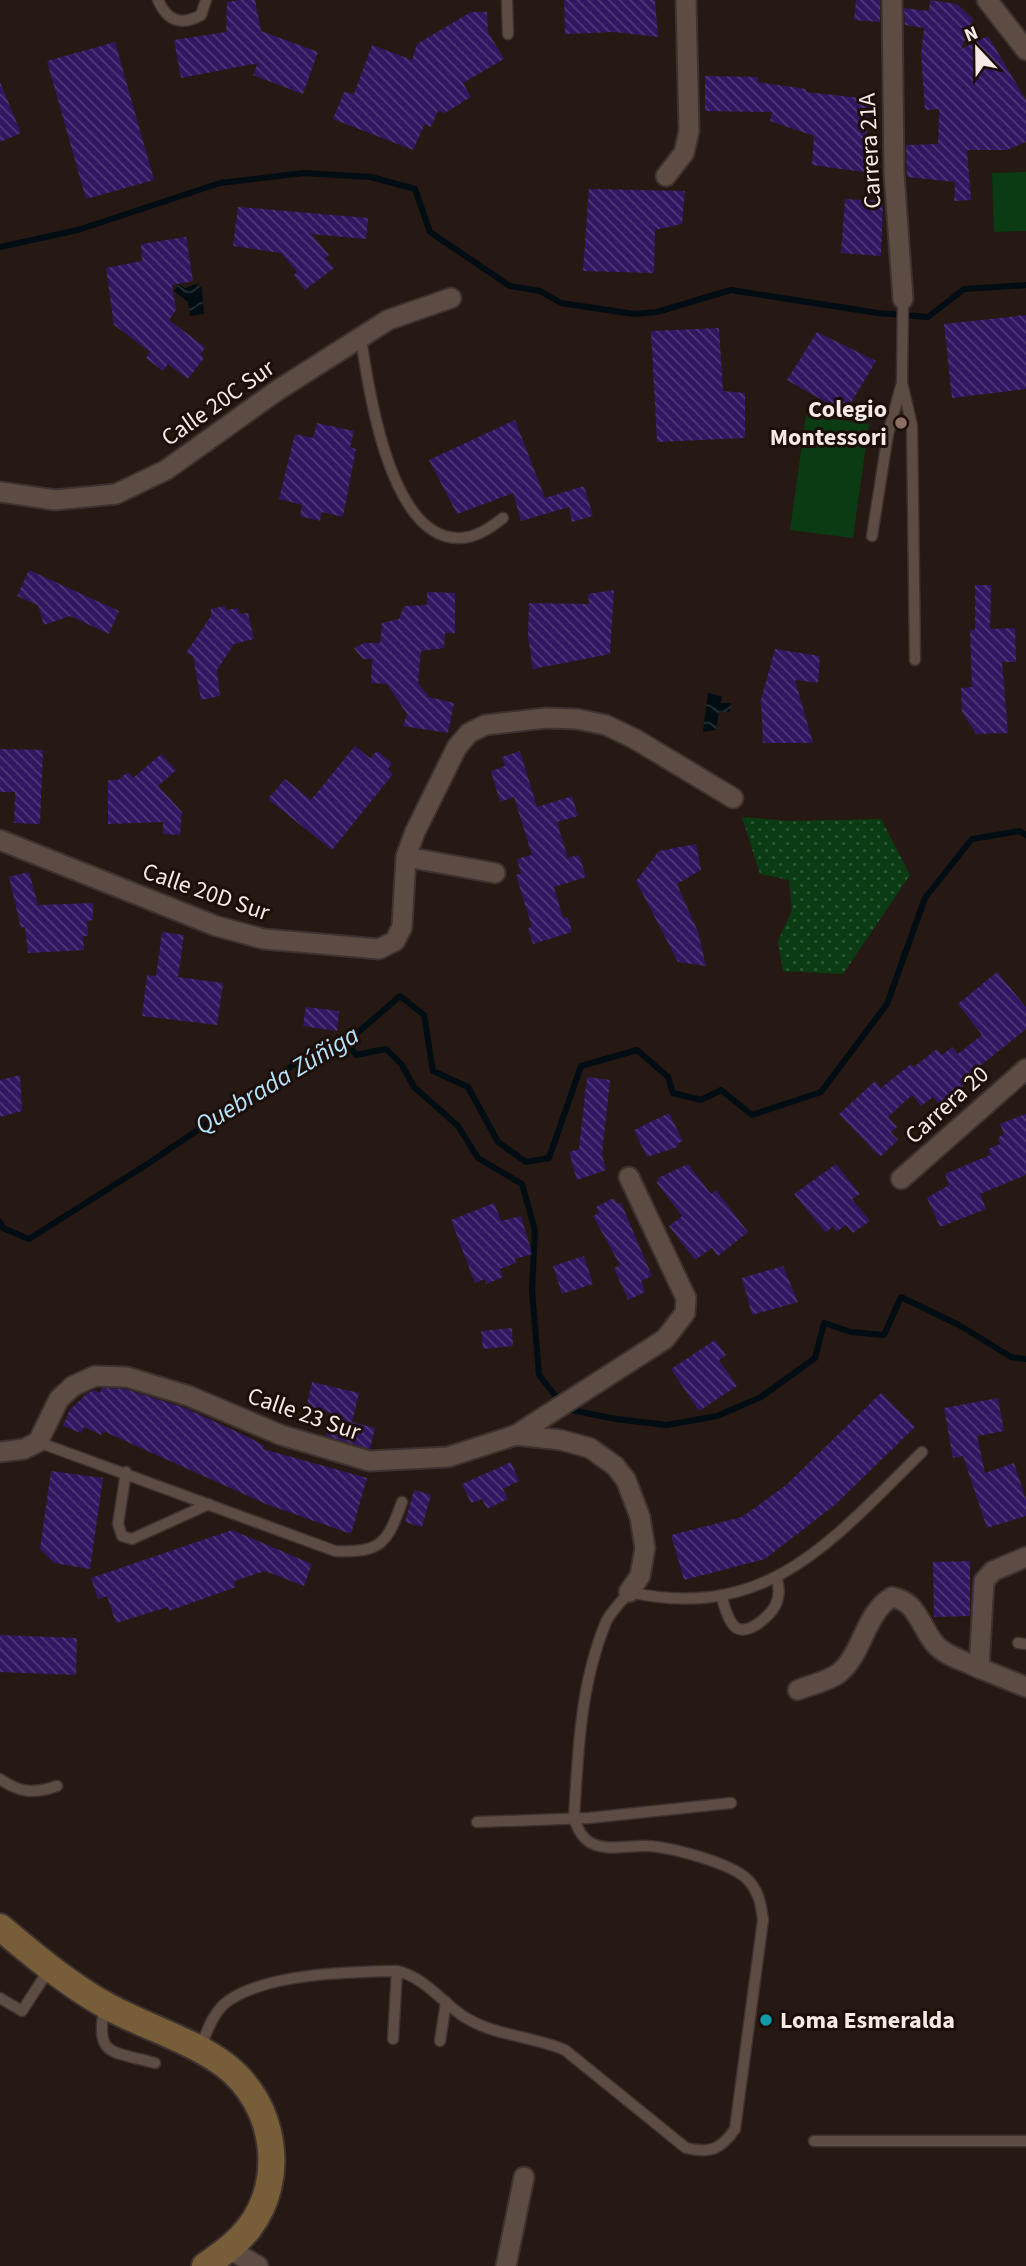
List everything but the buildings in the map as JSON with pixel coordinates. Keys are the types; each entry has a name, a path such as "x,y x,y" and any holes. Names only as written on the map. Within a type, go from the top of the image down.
{"street":[{"path":"666,176 684,153 689,131 686,0"},
{"name":"Carrera 21A","path":"892,0 894,173 903,299"},
{"path":"987,0 1026,50"},
{"name":"Calle 20C Sur","path":"0,492 55,500 116,494 166,470 388,320 451,298"},
{"name":"Calle 20D Sur","path":"0,840 216,926 264,939 379,949 395,941 402,927 406,857 457,747 469,733 485,726 546,718 577,719 606,725 635,739 733,798"},
{"path":"406,857 495,873"},
{"name":"Carrera 20","path":"901,1179 1026,1069"},
{"path":"516,1436 665,1339 685,1312 686,1297 629,1177"},
{"name":"Calle 23 Sur","path":"38,1442 59,1399 74,1386 95,1376 127,1377 189,1396 282,1435 369,1461 448,1457 516,1436 561,1440 590,1448 615,1466 626,1480 640,1517 645,1548 640,1576 629,1592"},
{"path":"0,1452 24,1449 38,1442"},
{"path":"979,1668 985,1581 993,1570 1026,1557"},
{"path":"798,1690 838,1674 855,1654 880,1604 892,1597 903,1599 912,1606 942,1650 1026,1687"},
{"path":"0,1927 50,1968 106,2006 226,2066 247,2087 263,2112 271,2141 272,2172 264,2201 250,2227 229,2249 205,2266"},
{"path":"506,2266 524,2177"},
{"path":"229,2249 258,2266"}],"lane":[{"path":"158,0 165,12 176,21 188,22 201,15 206,0"},
{"path":"507,0 508,34"},
{"path":"903,299 902,383 912,426 915,660"},
{"path":"360,337 374,408 397,485 416,514 437,533 459,538 482,533 503,519"},
{"path":"872,536 888,434 902,383"},
{"path":"38,1442 126,1472 335,1552 355,1552 376,1547 390,1534 402,1502"},
{"path":"200,2051 218,2010 231,1999 261,1987 332,1972 397,1971 417,1978 475,2023 565,2050 686,2148 705,2152 722,2147 735,2129 763,1920 760,1897 747,1878 727,1867 648,1846 606,1847 591,1843 580,1834 574,1819 581,1713 607,1620 629,1592 662,1598 721,1595 777,1578 804,1562 848,1525 922,1452"},
{"path":"126,1472 118,1524 122,1536 132,1539 158,1530 209,1504"},
{"path":"721,1595 735,1627 740,1630 750,1628 768,1616 776,1605 777,1578"},
{"path":"0,1779 19,1790 37,1793 57,1786"},
{"path":"477,1822 574,1819 731,1803"},
{"path":"0,1998 22,2011 50,1968"},
{"path":"393,2039 397,1971"},
{"path":"440,2040 446,2002"},
{"path":"106,2006 100,2032 102,2043 110,2051 155,2063"},
{"path":"814,2141 1026,2141"}],"green space":[{"path":"1026,172 1026,231 994,232 992,173"},
{"path":"806,415 869,424 853,538 790,530"},
{"path":"742,817 790,821 881,819 910,875 843,974 783,971 778,941 792,910 789,880 760,874"}],"water":[{"path":"179,284 185,288 196,284 202,288 204,314 190,316 188,302 174,291"},
{"path":"708,693 722,696 721,703 731,703 730,712 719,712 716,730 703,732"}],"waterway":[{"path":"0,247 78,230 220,183 303,173 371,177 415,189 430,232 510,286 540,291 561,303 634,314 657,312 731,290 878,313 928,317 964,289 1026,285"},
{"name":"Quebrada Zúñiga","path":"0,1222 3,1228 29,1239 149,1163 295,1064 347,1042 400,996 424,1015 433,1071 468,1087 498,1142 526,1162 549,1158 581,1066 637,1050 668,1077 673,1093 701,1100 721,1090 752,1115 821,1092 887,1004 925,898 972,839 1020,831 1026,835"},
{"path":"347,1042 356,1055 386,1049 402,1065 414,1087 458,1126 478,1158 522,1184 535,1230 532,1290 539,1375 566,1409 667,1425 717,1416 761,1397 815,1358 824,1323 851,1332 884,1335 901,1297 959,1325 1011,1357 1026,1359"}],"place":[{"name":"Colegio Montessori","path":"901,423"},
{"name":"Loma Esmeralda","path":"766,2020"}]}
